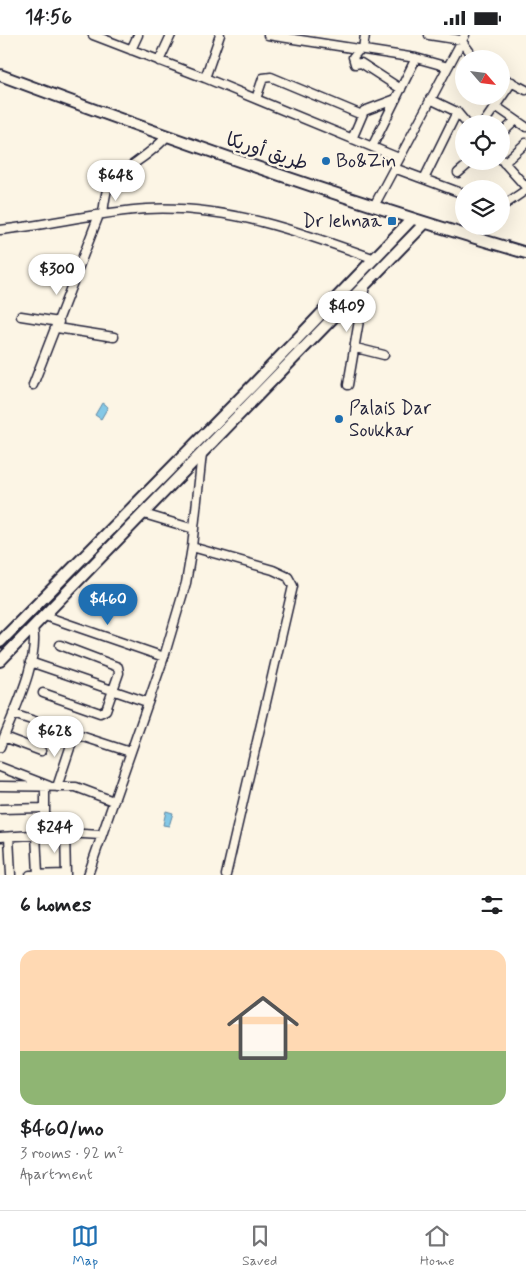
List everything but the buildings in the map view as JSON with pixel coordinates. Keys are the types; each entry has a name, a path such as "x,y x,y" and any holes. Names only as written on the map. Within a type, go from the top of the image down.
{"street":[{"path":"93,35 204,78 399,158"},
{"path":"131,50 138,35"},
{"path":"159,61 171,35"},
{"path":"204,78 220,35"},
{"path":"268,35 416,58 448,67"},
{"path":"365,35 361,50 353,57 355,64 361,63 401,89"},
{"path":"429,35 463,38"},
{"path":"463,38 470,50"},
{"path":"374,206 463,38"},
{"path":"372,147 416,58"},
{"name":"طريق أوريكا","path":"0,75 166,137 424,223 526,253"},
{"path":"256,99 263,79 272,77 362,115"},
{"path":"490,115 512,82 526,90"},
{"path":"352,139 362,115 367,109 396,99"},
{"path":"430,99 460,115"},
{"path":"497,107 526,127"},
{"path":"424,179 457,112"},
{"path":"510,126 516,120"},
{"path":"33,385 58,325 111,184 148,155 166,137"},
{"path":"510,156 526,143"},
{"path":"394,168 455,191"},
{"path":"458,173 462,170"},
{"path":"510,170 526,189 510,201"},
{"path":"0,230 101,214 147,209 189,209 233,215 285,227 375,259"},
{"path":"0,642 194,445 412,219"},
{"path":"0,661 424,223"},
{"path":"348,385 366,285"},
{"path":"21,316 114,337"},
{"path":"356,348 384,355"},
{"path":"204,434 212,442"},
{"path":"194,445 202,453"},
{"path":"88,875 164,657 186,583 192,547 202,453"},
{"path":"144,514 194,529"},
{"path":"192,547 273,570 288,577 293,586 226,875"},
{"path":"45,616 164,657"},
{"path":"0,747 13,714 36,641 33,628"},
{"path":"43,693 102,713 106,710 119,671 117,665 60,645"},
{"path":"30,662 147,702"},
{"path":"13,714 130,752"},
{"path":"38,874 45,808 51,787 74,735"},
{"path":"4,737 41,751"},
{"path":"0,767 51,787"},
{"path":"0,786 76,787 113,801"},
{"path":"0,809 45,808"},
{"path":"0,837 65,833 101,835"},
{"path":"30,875 66,874 65,833"},
{"path":"9,837 11,875"}],"water":[{"path":"102,403 108,407 101,419 95,415"},
{"path":"166,811 173,813 169,826 163,825"}],"place":[{"name":"Bo&Zin","path":"326,161"},
{"name":"Dr lehnaa","path":"392,221"},
{"name":"Palais Dar Soukkar","path":"339,419"}]}
